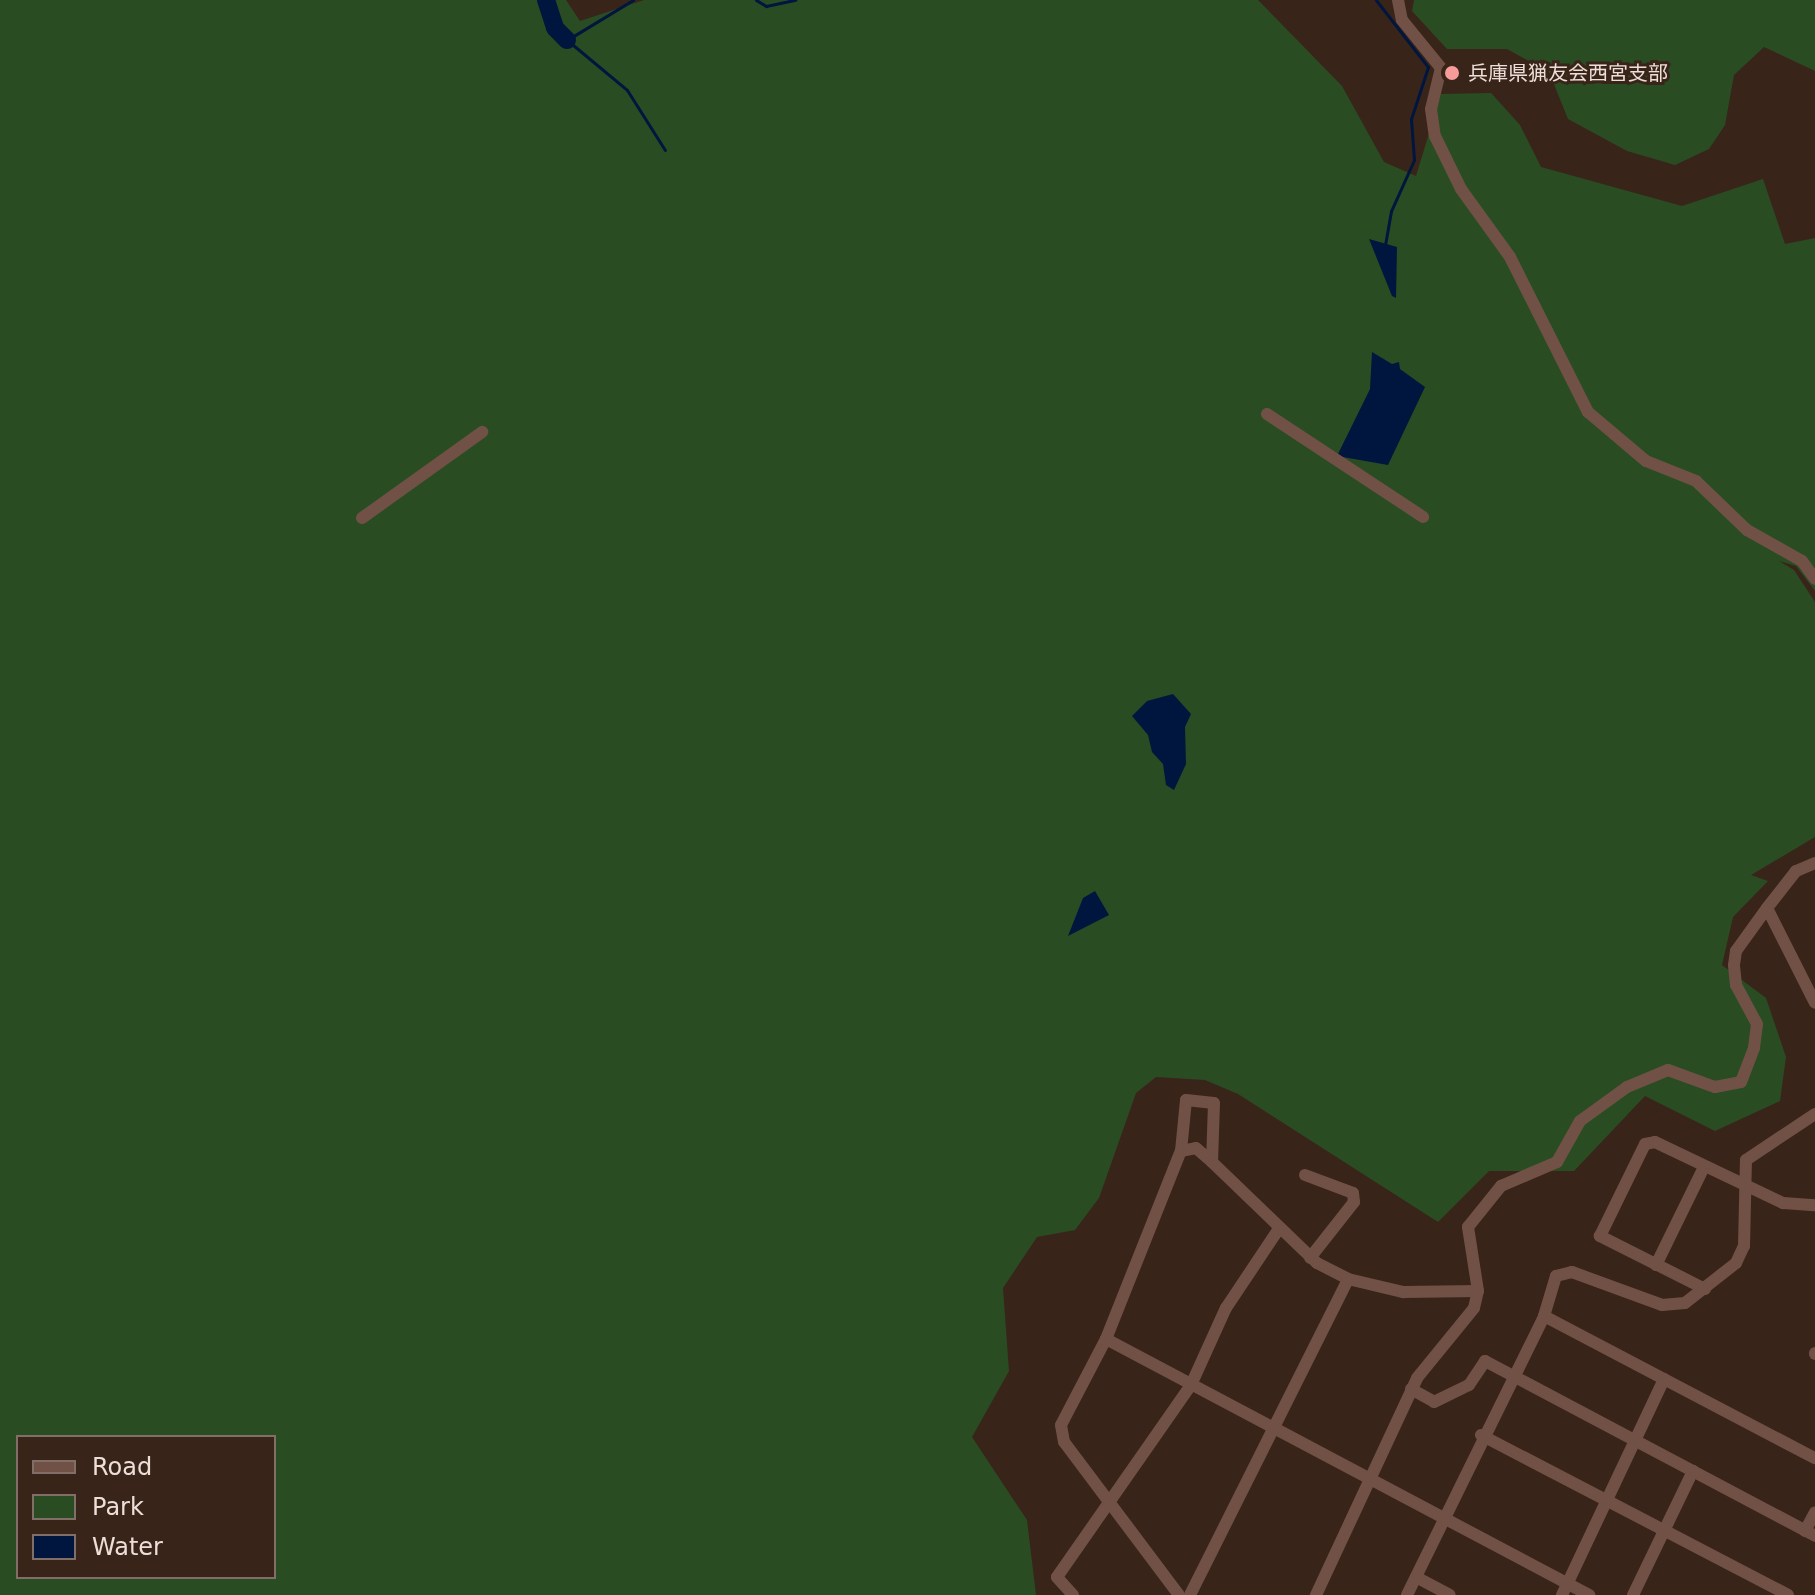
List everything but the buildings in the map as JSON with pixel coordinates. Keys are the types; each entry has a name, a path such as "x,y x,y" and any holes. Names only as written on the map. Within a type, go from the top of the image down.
{"street":[{"path":"1398,0 1402,20 1441,68 1431,109 1435,136 1461,189 1516,268 1588,412 1646,461 1707,489 1747,530 1802,561 1815,579"},
{"path":"1267,414 1423,517"},
{"path":"362,518 482,432"},
{"path":"1316,1595 1411,1389 1474,1308 1478,1291 1468,1227 1501,1186 1557,1162 1580,1121 1627,1087 1668,1070 1715,1087 1741,1082 1754,1048 1757,1024 1736,985 1736,951 1796,871 1815,863"},
{"path":"1767,908 1815,1003"},
{"path":"1179,1595 1064,1442 1061,1425 1106,1339 1181,1151 1186,1100 1214,1103 1212,1162"},
{"path":"1407,1595 1481,1435 1544,1316 1556,1276 1572,1272 1662,1305 1685,1303 1736,1263 1744,1246 1746,1160 1815,1114"},
{"path":"1705,1289 1600,1236 1645,1144 1655,1142 1744,1186 1795,1207 1815,1205"},
{"path":"1181,1151 1196,1148 1310,1258 1348,1279 1434,1295 1478,1291"},
{"path":"1656,1265 1704,1167"},
{"path":"1305,1175 1353,1193 1354,1202 1310,1258"},
{"path":"1073,1595 1057,1577 1191,1385 1226,1308 1278,1230"},
{"path":"1190,1595 1348,1279"},
{"path":"1544,1316 1815,1458"},
{"path":"1106,1339 1443,1518 1564,1589 1589,1595"},
{"path":"1411,1389 1434,1402 1469,1385 1485,1361 1810,1533 1815,1512"},
{"path":"1564,1589 1664,1379"},
{"path":"1481,1435 1788,1595"},
{"path":"1633,1595 1693,1471"},
{"path":"1416,1577 1450,1595"}],"green space":[{"path":"0,0 566,0 580,21 644,0 1258,0 1342,86 1384,162 1416,176 1441,94 1491,93 1520,125 1541,167 1682,206 1763,179 1785,244 1815,238 1815,591 1796,566 1779,561 1794,570 1815,602 1815,837 1751,875 1768,881 1733,917 1722,965 1766,998 1786,1057 1780,1101 1715,1131 1645,1096 1574,1171 1489,1171 1438,1222 1238,1094 1205,1080 1156,1077 1136,1093 1099,1198 1075,1230 1037,1237 1003,1288 1009,1371 972,1437 1027,1520 1036,1595 0,1595"},
{"path":"1414,0 1815,0 1815,71 1764,47 1734,75 1725,125 1709,149 1675,165 1627,151 1568,119 1549,72 1507,49 1447,49 1412,11"}],"water":[{"path":"1369,239 1397,247 1396,298 1392,296"},
{"path":"1372,352 1392,364 1399,362 1400,369 1425,387 1388,465 1337,456 1370,389"},
{"path":"1173,694 1191,714 1185,727 1186,764 1174,790 1166,785 1163,764 1152,752 1148,735 1132,716 1147,701"},
{"path":"1095,891 1109,915 1068,936 1083,898"}],"waterway":[{"path":"546,0 555,28 567,40"},
{"path":"633,0 567,40 627,90 665,150"},
{"path":"756,0 766,6 795,0"},
{"path":"1376,0 1428,67 1411,119 1414,160 1391,211 1385,245"}],"place":[{"name":"兵庫県猟友会西宮支部","path":"1452,73"}]}
